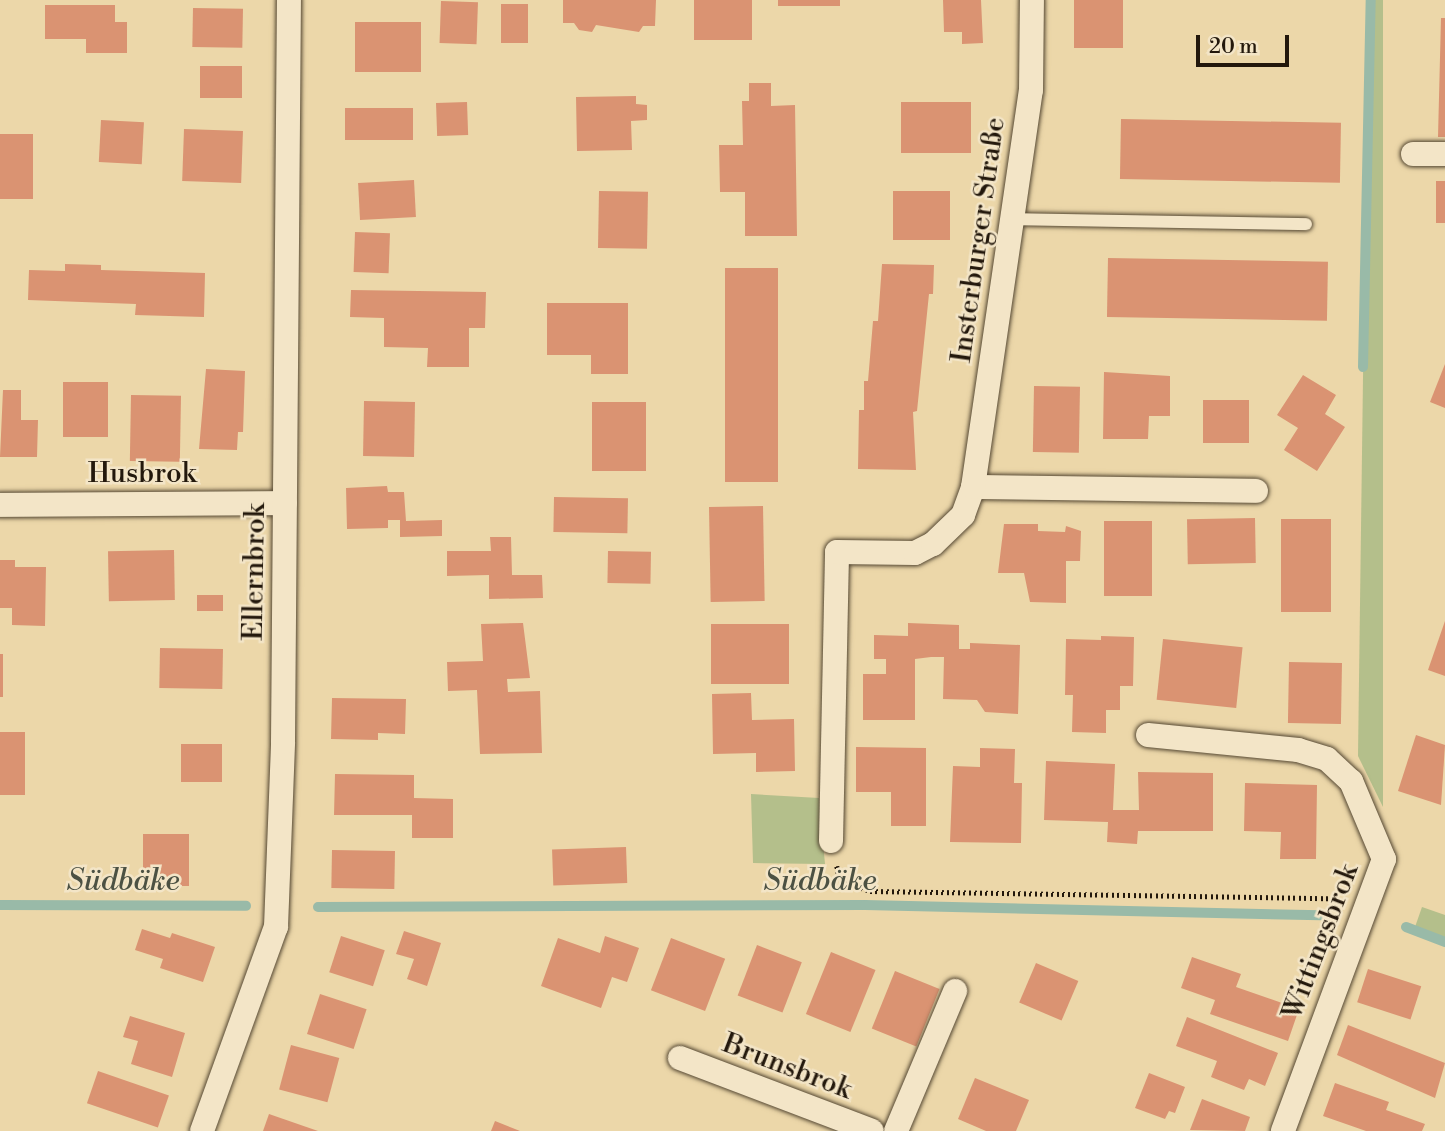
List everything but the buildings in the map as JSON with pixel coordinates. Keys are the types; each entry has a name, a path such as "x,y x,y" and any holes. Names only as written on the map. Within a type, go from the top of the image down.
{"street":[{"name":"Ellernbrok","path":"202,1131 276,927 285,503 289,0"},
{"name":"Insterburger Straße","path":"831,841 837,552 915,553 963,515 973,487 1031,90 1032,0"},
{"path":"1413,153 1445,154"},
{"path":"973,487 1256,491"},
{"name":"Husbrok","path":"0,505 285,503"},
{"name":"Wittingsbrok","path":"1147,735 1298,750 1327,759 1344,771 1384,859 1283,1131"},
{"path":"896,1131 955,991"},
{"name":"Brunsbrok","path":"680,1058 872,1131"}],"lane":[{"path":"1011,219 1306,224"}],"path":[{"path":"831,841 840,880 870,891 1369,899"}],"green space":[{"path":"1368,0 1383,0 1383,807 1358,756"},
{"path":"751,794 819,798 825,864 753,863"},
{"path":"1422,907 1445,915 1445,938 1415,927"}],"waterway":[{"path":"1363,367 1371,0"},
{"name":"Südbäke","path":"0,905 246,906"},
{"name":"Südbäke","path":"318,907 865,905 1321,915"},
{"name":"Südbäke","path":"1406,927 1445,942"}]}
